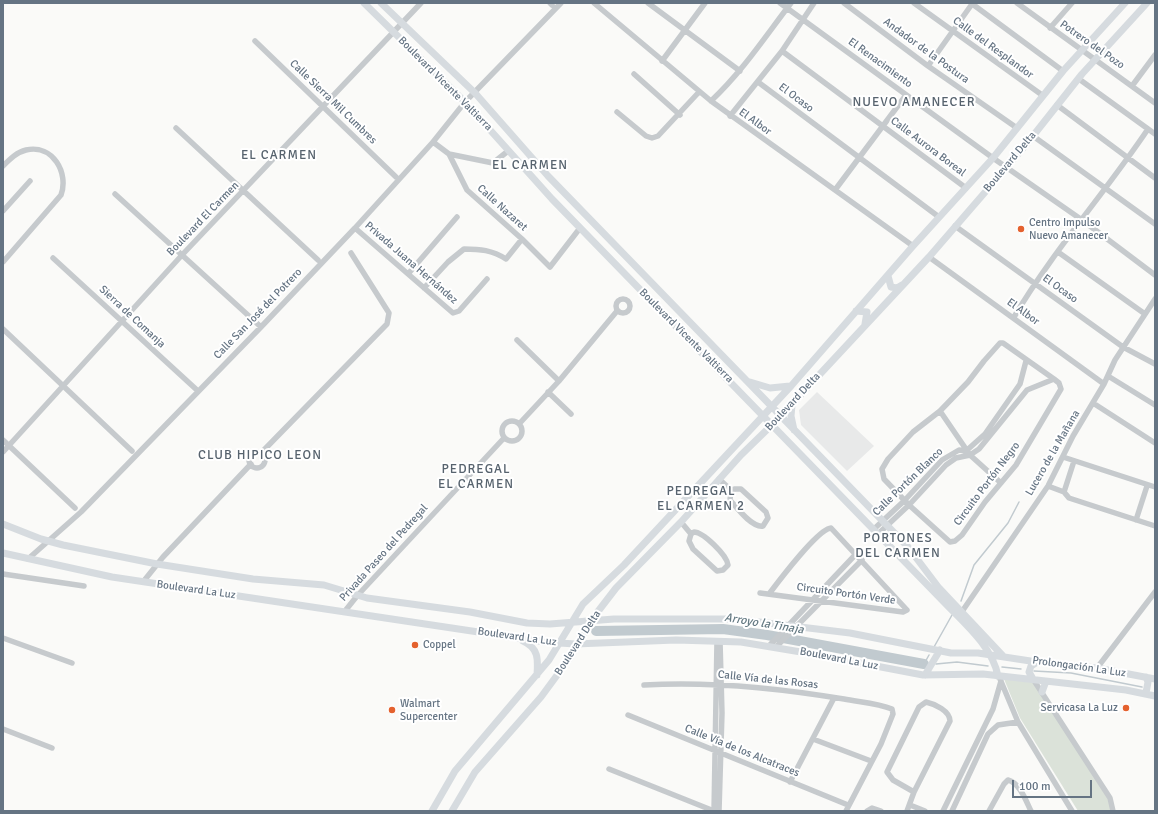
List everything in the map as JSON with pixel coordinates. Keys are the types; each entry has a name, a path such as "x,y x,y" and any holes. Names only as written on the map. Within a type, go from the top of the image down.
{"main road":[{"name":"Boulevard Vicente Valtierra","path":"364,3 465,102 508,151 580,228 773,424 968,628 983,644 996,665 999,678"},
{"name":"Boulevard Vicente Valtierra","path":"381,3 475,93 548,176 747,380 780,417 908,547 939,588 1003,656"},
{"name":"Boulevard Delta","path":"432,811 455,771 537,676 560,643 583,604 624,565 678,505 790,386 888,276 938,217 993,158 1042,95 1125,3"},
{"name":"Boulevard Delta","path":"452,811 475,772 541,697 580,643 604,603 929,257 1007,167 1079,79 1147,3"},
{"path":"888,276 891,287 897,288 902,285"},
{"path":"856,311 867,312 865,326"},
{"path":"747,380 770,388 790,386"},
{"path":"793,403 791,416 794,430"},
{"path":"733,446 742,455"},
{"path":"678,505 688,514"},
{"name":"Boulevard La Luz","path":"3,524 48,541 157,564 253,579 324,585 357,596 382,601 470,612 527,623 550,624 572,621 614,619 734,619 850,633 951,653 1003,656"},
{"name":"Boulevard La Luz","path":"3,553 83,572 143,582 345,611 515,638 560,643 644,640 718,641 775,644 925,675 974,673 999,678 1033,679"},
{"path":"604,603 607,614 614,619"},
{"path":"515,638 532,646 536,651 538,664 537,676"},
{"path":"925,675 940,650"},
{"name":"Prolongación La Luz","path":"1003,656 1037,662 1097,668 1155,679"},
{"path":"1033,679 1029,672 1031,666 1037,662"},
{"path":"1146,677 1148,682 1146,693"},
{"name":"Prolongación La Luz","path":"1033,679 1146,693 1155,696"},
{"path":"1042,692 1046,681"}],"street":[{"name":"Boulevard El Carmen","path":"3,452 123,322 182,255 244,191 322,105 421,3"},
{"name":"Calle San José del Potrero","path":"28,560 81,512 261,327 355,228 433,142 465,102 561,3"},
{"name":"El Albor","path":"594,3 699,92 730,116 913,246"},
{"path":"648,3 740,71"},
{"path":"662,61 705,3"},
{"name":"El Renacimiento","path":"780,3 790,7 801,19 993,158 1082,220 1155,275"},
{"path":"730,116 782,51 801,19 814,3"},
{"name":"Andador de la Postura","path":"844,3 928,66 1017,128"},
{"name":"Calle del Resplandor","path":"914,3 1042,95"},
{"path":"928,66 972,3 1063,71"},
{"path":"1050,28 1072,3"},
{"name":"Potrero del Pozo","path":"1021,4 1081,51 1097,60 1155,103"},
{"path":"711,101 740,71 790,7"},
{"name":"Calle Sierra Mil Cumbres","path":"256,41 396,177"},
{"name":"Calle Aurora Boreal","path":"782,51 966,188"},
{"path":"1132,86 1155,55"},
{"path":"634,74 680,114"},
{"path":"1079,79 1155,134"},
{"name":"El Ocaso","path":"758,82 938,217"},
{"path":"617,112 646,136 652,138 658,136 699,92"},
{"path":"835,190 906,95"},
{"path":"1057,105 1155,178"},
{"path":"176,128 318,260"},
{"path":"1014,318 1035,283 1106,189 1148,129"},
{"path":"1033,136 1155,224"},
{"name":"Calle Nazaret","path":"433,142 449,154 467,190 522,239 550,267 580,228"},
{"path":"3,166 10,158 25,150 42,151 55,160 64,175 64,183 61,195 3,262"},
{"path":"449,154 493,163 508,151"},
{"path":"3,211 30,181"},
{"path":"115,194 261,327"},
{"path":"408,274 457,217"},
{"name":"El Ocaso","path":"955,226 1123,347 1155,364"},
{"name":"Privada Juana Hernández","path":"355,228 451,312 456,314 486,279"},
{"path":"424,288 448,262 464,249 485,249 495,252 506,259 522,239"},
{"path":"251,464 250,456 257,452 261,453 387,324 389,313 351,252"},
{"path":"1058,252 1145,314"},
{"name":"El Albor","path":"929,257 1104,384"},
{"name":"Sierra de Comanja","path":"53,258 198,391"},
{"name":"Lucero de la Mañana","path":"961,613 1048,486 1064,457 1072,436 1104,384 1123,347 1155,299"},
{"path":"519,424 559,381 617,311"},
{"path":"3,329 132,451"},
{"path":"517,340 559,381"},
{"name":"Circuito Portón Negro","path":"1000,343 1003,343 1054,379 1059,383 1061,389 1028,446 962,535 953,542 948,541 906,503 883,478 881,474 883,465 913,432 940,411 968,382 984,360 1000,343"},
{"name":"Calle Portón Blanco","path":"968,453 985,434 1020,384 1026,360"},
{"path":"1108,376 1155,405"},
{"name":"Calle Portón Blanco","path":"876,531 946,465 956,458 979,449 989,439 1019,398 1027,390 1054,379"},
{"path":"1020,384 1027,390"},
{"path":"548,392 571,414"},
{"path":"1093,403 1155,443"},
{"path":"940,411 968,453 1001,483"},
{"path":"511,421 519,424 521,428 520,436 513,441 504,438 502,430 506,422 511,421"},
{"name":"Privada Paseo del Pedregal","path":"345,611 357,596 504,438"},
{"path":"3,440 76,508"},
{"path":"251,464 257,467 264,464 265,460 261,453"},
{"path":"1064,457 1147,486 1155,487"},
{"path":"1064,492 1074,461"},
{"path":"143,582 157,564 251,464"},
{"path":"719,479 731,490 741,490 766,512 768,516 765,524 758,526 738,509 730,500 731,490"},
{"path":"1048,486 1064,492 1069,498 1155,526"},
{"path":"1136,520 1147,486"},
{"path":"681,522 691,534"},
{"name":"Circuito Portón Verde","path":"760,592 769,594 907,612 907,608 834,529 827,529 803,552 769,594"},
{"path":"697,532 702,535 726,558 728,565 717,571 689,544 691,534 697,532"},
{"path":"793,626 812,599 856,554"},
{"path":"775,644 862,560"},
{"path":"3,574 84,586"},
{"path":"1097,668 1155,592"},
{"path":"3,638 72,663"},
{"path":"609,769 714,811 719,684 718,641"},
{"path":"999,678 1018,722 1072,811"},
{"path":"943,811 993,709 999,678"},
{"path":"1033,679 1110,798 1113,811"},
{"name":"Calle Vía de las Rosas","path":"644,685 719,684 834,698 888,708 893,711 893,714 871,761"},
{"path":"790,782 834,698"},
{"path":"914,792 893,780 889,777 887,772 919,707 926,702 947,712 950,721 914,792 908,809 925,811"},
{"name":"Calle Vía de los Alcatraces","path":"628,715 790,782 847,808"},
{"path":"952,811 973,769 988,734 998,725 1018,722"},
{"path":"3,729 52,748"},
{"path":"813,738 871,761 847,808"},
{"path":"717,752 719,811"},
{"path":"966,762 973,769"},
{"path":"992,810 1004,784 1008,780 1015,784 1019,789 1031,811"},
{"path":"867,811 872,808 880,811"}],"shaded area":[{"path":"817,392 874,446 847,471 801,425 799,410"},
{"path":"1004,679 1033,682 1110,802 1110,811 1078,811 1020,718"}],"waterway":[{"path":"961,601 974,565 1008,523 1019,502"},
{"path":"934,647 952,615"},
{"name":"Arroyo la Tinaja","path":"596,631 723,629 767,635 924,664"},
{"path":"924,664 929,655"},
{"name":"Arroyo la Tinaja","path":"936,664 957,662 988,666"},
{"name":"Arroyo la Tinaja","path":"1002,667 1021,669"},
{"name":"Arroyo la Tinaja","path":"1034,671 1071,673 1142,687"}],"place":[{"name":"Centro Impulso Nuevo Amanecer","path":"1021,229"},
{"name":"Coppel","path":"415,645"},
{"name":"Servicasa La Luz","path":"1126,708"},
{"name":"Walmart Supercenter","path":"392,710"}],"district":[{"name":"NUEVO AMANECER","path":"914,103"},
{"name":"EL CARMEN","path":"279,156"},
{"name":"EL CARMEN","path":"530,166"},
{"name":"CLUB HIPICO LEON","path":"260,456"},
{"name":"PEDREGAL EL CARMEN","path":"476,478"},
{"name":"PEDREGAL EL CARMEN 2","path":"701,500"},
{"name":"PORTONES DEL CARMEN","path":"898,546"}]}
